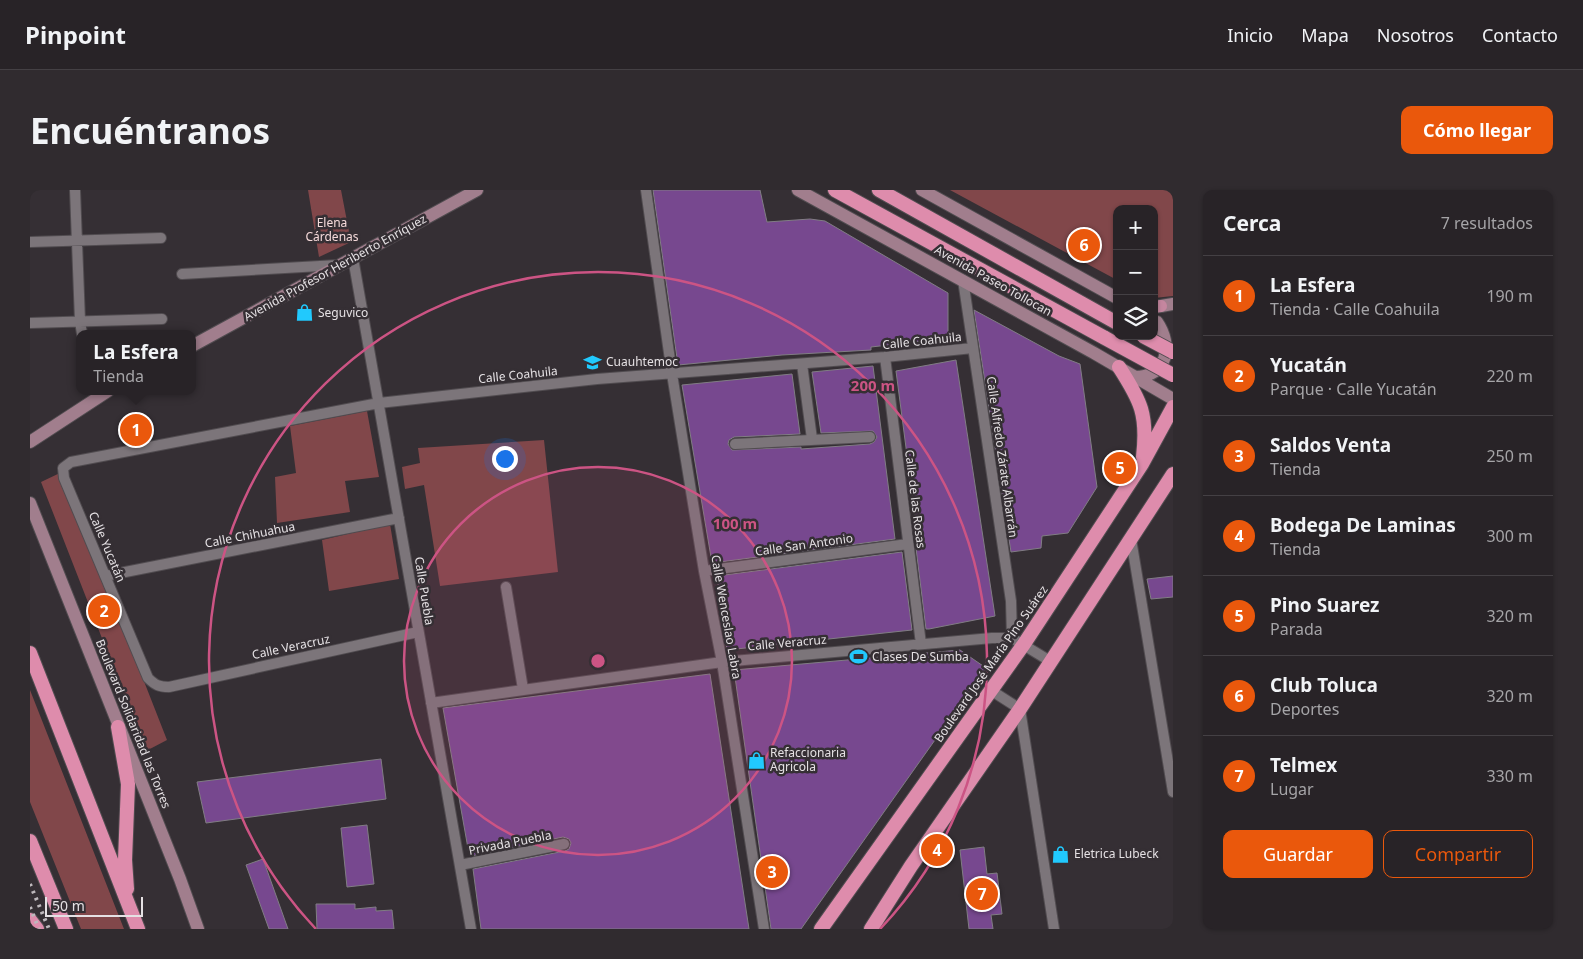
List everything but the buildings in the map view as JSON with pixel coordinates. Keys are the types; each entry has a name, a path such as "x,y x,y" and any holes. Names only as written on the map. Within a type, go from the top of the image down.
{"highway":[{"name":"Avenida Paseo Tollocan","path":"835,190 1173,375"},
{"name":"Avenida Paseo Tollocan","path":"879,190 1113,320"},
{"path":"1150,340 1173,352"},
{"path":"1119,367 1134,390 1142,410 1146,434 1142,464"},
{"name":"Boulevard José María Pino Suárez","path":"821,929 1024,644 1142,464 1173,407"},
{"path":"871,929 911,866 1020,709 1172,474"},
{"path":"30,653 136,926"},
{"path":"118,727 128,784 126,876 136,926"},
{"path":"30,842 66,929"},
{"path":"30,920 37,929"}],"main road":[{"name":"Avenida Profesor Heriberto Enríquez","path":"196,344 477,190"},
{"name":"Avenida Paseo Tollocan","path":"798,190 963,280 1173,399"},
{"path":"922,190 1113,296"},
{"path":"1158,322 1173,331"},
{"path":"1135,377 1151,374 1164,360 1167,341 1158,324"},
{"path":"30,442 100,395"},
{"name":"Boulevard Solidaridad las Torres","path":"31,507 198,929"}],"street":[{"path":"75,190 81,330"},
{"name":"Calle Wenceslao Labra","path":"646,190 672,374 704,571 722,662 764,929"},
{"path":"30,242 161,238"},
{"name":"Calle Puebla","path":"353,258 471,929"},
{"path":"182,274 339,265"},
{"name":"Calle Alfredo Zárate Albarrán","path":"963,280 1011,601 1012,638"},
{"path":"30,323 162,319"},
{"name":"Calle Coahuila","path":"71,462 379,403 597,379 802,364 973,348"},
{"name":"Calle de las Rosas","path":"885,357 920,644"},
{"path":"802,364 812,439"},
{"path":"735,444 870,436"},
{"name":"Calle Yucatán","path":"71,462 63,468 64,478 148,678 160,687 168,686"},
{"name":"Calle Chihuahua","path":"105,576 400,518"},
{"path":"1131,539 1173,792"},
{"name":"Calle San Antonio","path":"704,571 908,544"},
{"path":"506,587 523,689"},
{"name":"Calle Veracruz","path":"168,686 418,632"},
{"path":"1012,638 1050,661"},
{"name":"Calle Veracruz","path":"431,703 722,662 920,644 1012,638"},
{"path":"992,690 1020,709 1054,929"},
{"name":"Privada Puebla","path":"460,865 564,844"}],"green space":[{"name":"Elena Cárdenas","path":"308,190 341,190 351,242 319,257"},
{"path":"950,190 1173,190 1173,296 1158,298 1158,205 1113,205 1113,278"},
{"path":"367,411 379,477 345,481 350,512 277,523 275,477 296,473 290,426"},
{"path":"544,440 558,572 440,586 424,485 405,489 402,467 420,463 418,448"},
{"path":"62,472 167,740 146,751 41,482"},
{"path":"390,524 399,579 329,591 322,540"},
{"path":"30,690 124,929 81,929 30,802"}],"railway":[{"path":"30,884 49,929"},
{"path":"30,907 39,929"}],"place":[{"name":"Club Toluca","path":"1084,245"},
{"name":"Seguvico","path":"304,313"},
{"name":"Cuauhtemoc","path":"592,362"},
{"name":"La Esfera","path":"136,430"},
{"name":"Pino Suarez","path":"1120,468"},
{"name":"Yucatán","path":"104,611"},
{"name":"Clases De Sumba","path":"858,657"},
{"name":"Refaccionaria Agricola","path":"756,760"},
{"name":"Bodega De Laminas","path":"937,850"},
{"name":"Eletrica Lubeck","path":"1060,854"},
{"name":"Saldos Venta","path":"772,872"},
{"name":"Telmex","path":"982,894"}]}
